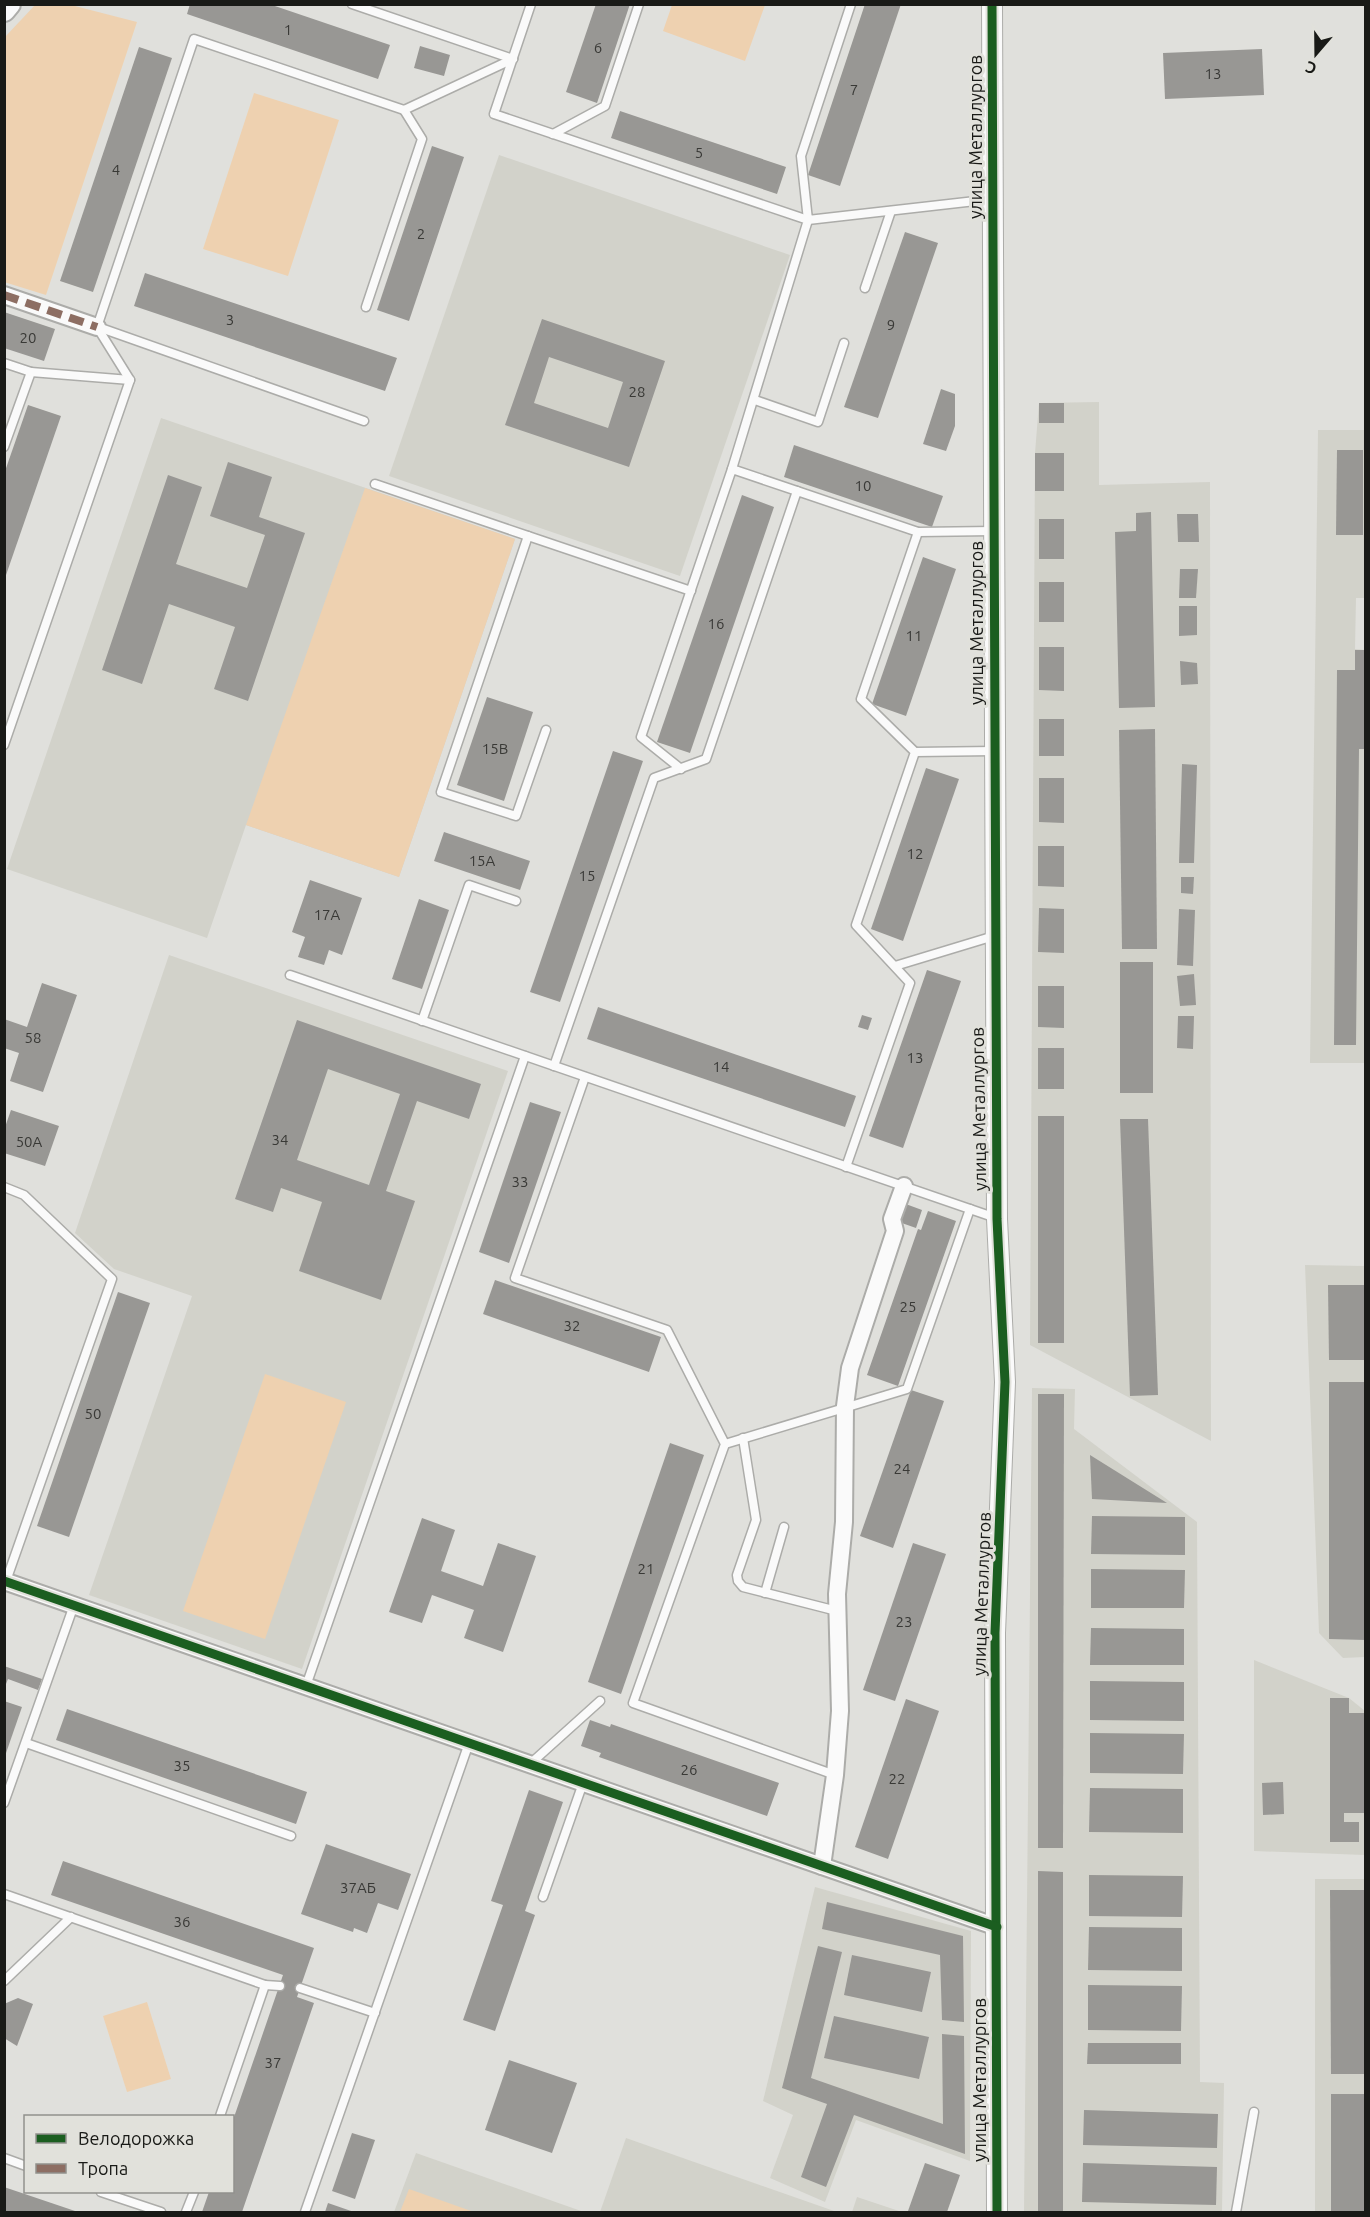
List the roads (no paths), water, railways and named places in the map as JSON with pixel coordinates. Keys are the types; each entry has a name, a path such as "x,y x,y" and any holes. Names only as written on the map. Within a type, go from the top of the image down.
{"main road":[{"path":"4,10 9,4"}],"street":[{"name":"улица Металлургов","path":"992,4 994,936 997,1219 1005,1382 995,1633 997,2212"},
{"path":"4,295 97,327"},
{"path":"822,1866 835,1775 840,1711 837,1594 844,1522 845,1406 850,1368 895,1231 892,1219 904,1186"},
{"path":"5,1581 997,1927"}],"lane":[{"path":"352,4 513,59"},
{"path":"531,4 494,114 808,220 993,199"},
{"path":"553,134 605,106 639,4"},
{"path":"681,769 641,737 755,400 808,220 801,156 851,4"},
{"path":"97,327 194,39 404,110 422,140 366,307"},
{"path":"404,110 513,59"},
{"path":"865,288 891,211"},
{"path":"97,327 130,380"},
{"path":"97,327 364,421"},
{"path":"755,400 818,422 844,343"},
{"path":"4,363 31,372 130,380"},
{"path":"4,447 31,372"},
{"path":"4,745 130,380"},
{"path":"732,470 918,532 993,531"},
{"path":"375,484 691,591"},
{"path":"554,1066 654,778 706,759 797,491"},
{"path":"918,532 861,699 915,752 994,751"},
{"path":"528,536 441,792 516,816 546,730"},
{"path":"846,1167 910,983 856,925 915,752"},
{"path":"422,1021 469,885 516,901"},
{"path":"895,966 994,936"},
{"path":"290,975 997,1219"},
{"path":"306,1686 525,1056"},
{"path":"585,1077 515,1278 667,1330 725,1444 633,1704 835,1775"},
{"path":"4,1187 24,1195 112,1279 5,1581"},
{"path":"725,1444 907,1389 970,1209"},
{"path":"742,1438 756,1520 737,1575 738,1581 743,1587 837,1611"},
{"path":"765,1593 784,1527"},
{"path":"4,1803 74,1605"},
{"path":"530,1764 600,1701"},
{"path":"26,1743 291,1836"},
{"path":"305,2212 469,1743"},
{"path":"543,1897 583,1783"},
{"path":"4,1894 265,1985 280,1986"},
{"path":"4,1982 71,1917"},
{"path":"220,2115 265,1985"},
{"path":"302,1988 375,2013"},
{"path":"1236,2212 1254,2112"},
{"path":"4,2158 24,2165"},
{"path":"103,2193 161,2212"},
{"path":"186,2212 194,2193"}]}
